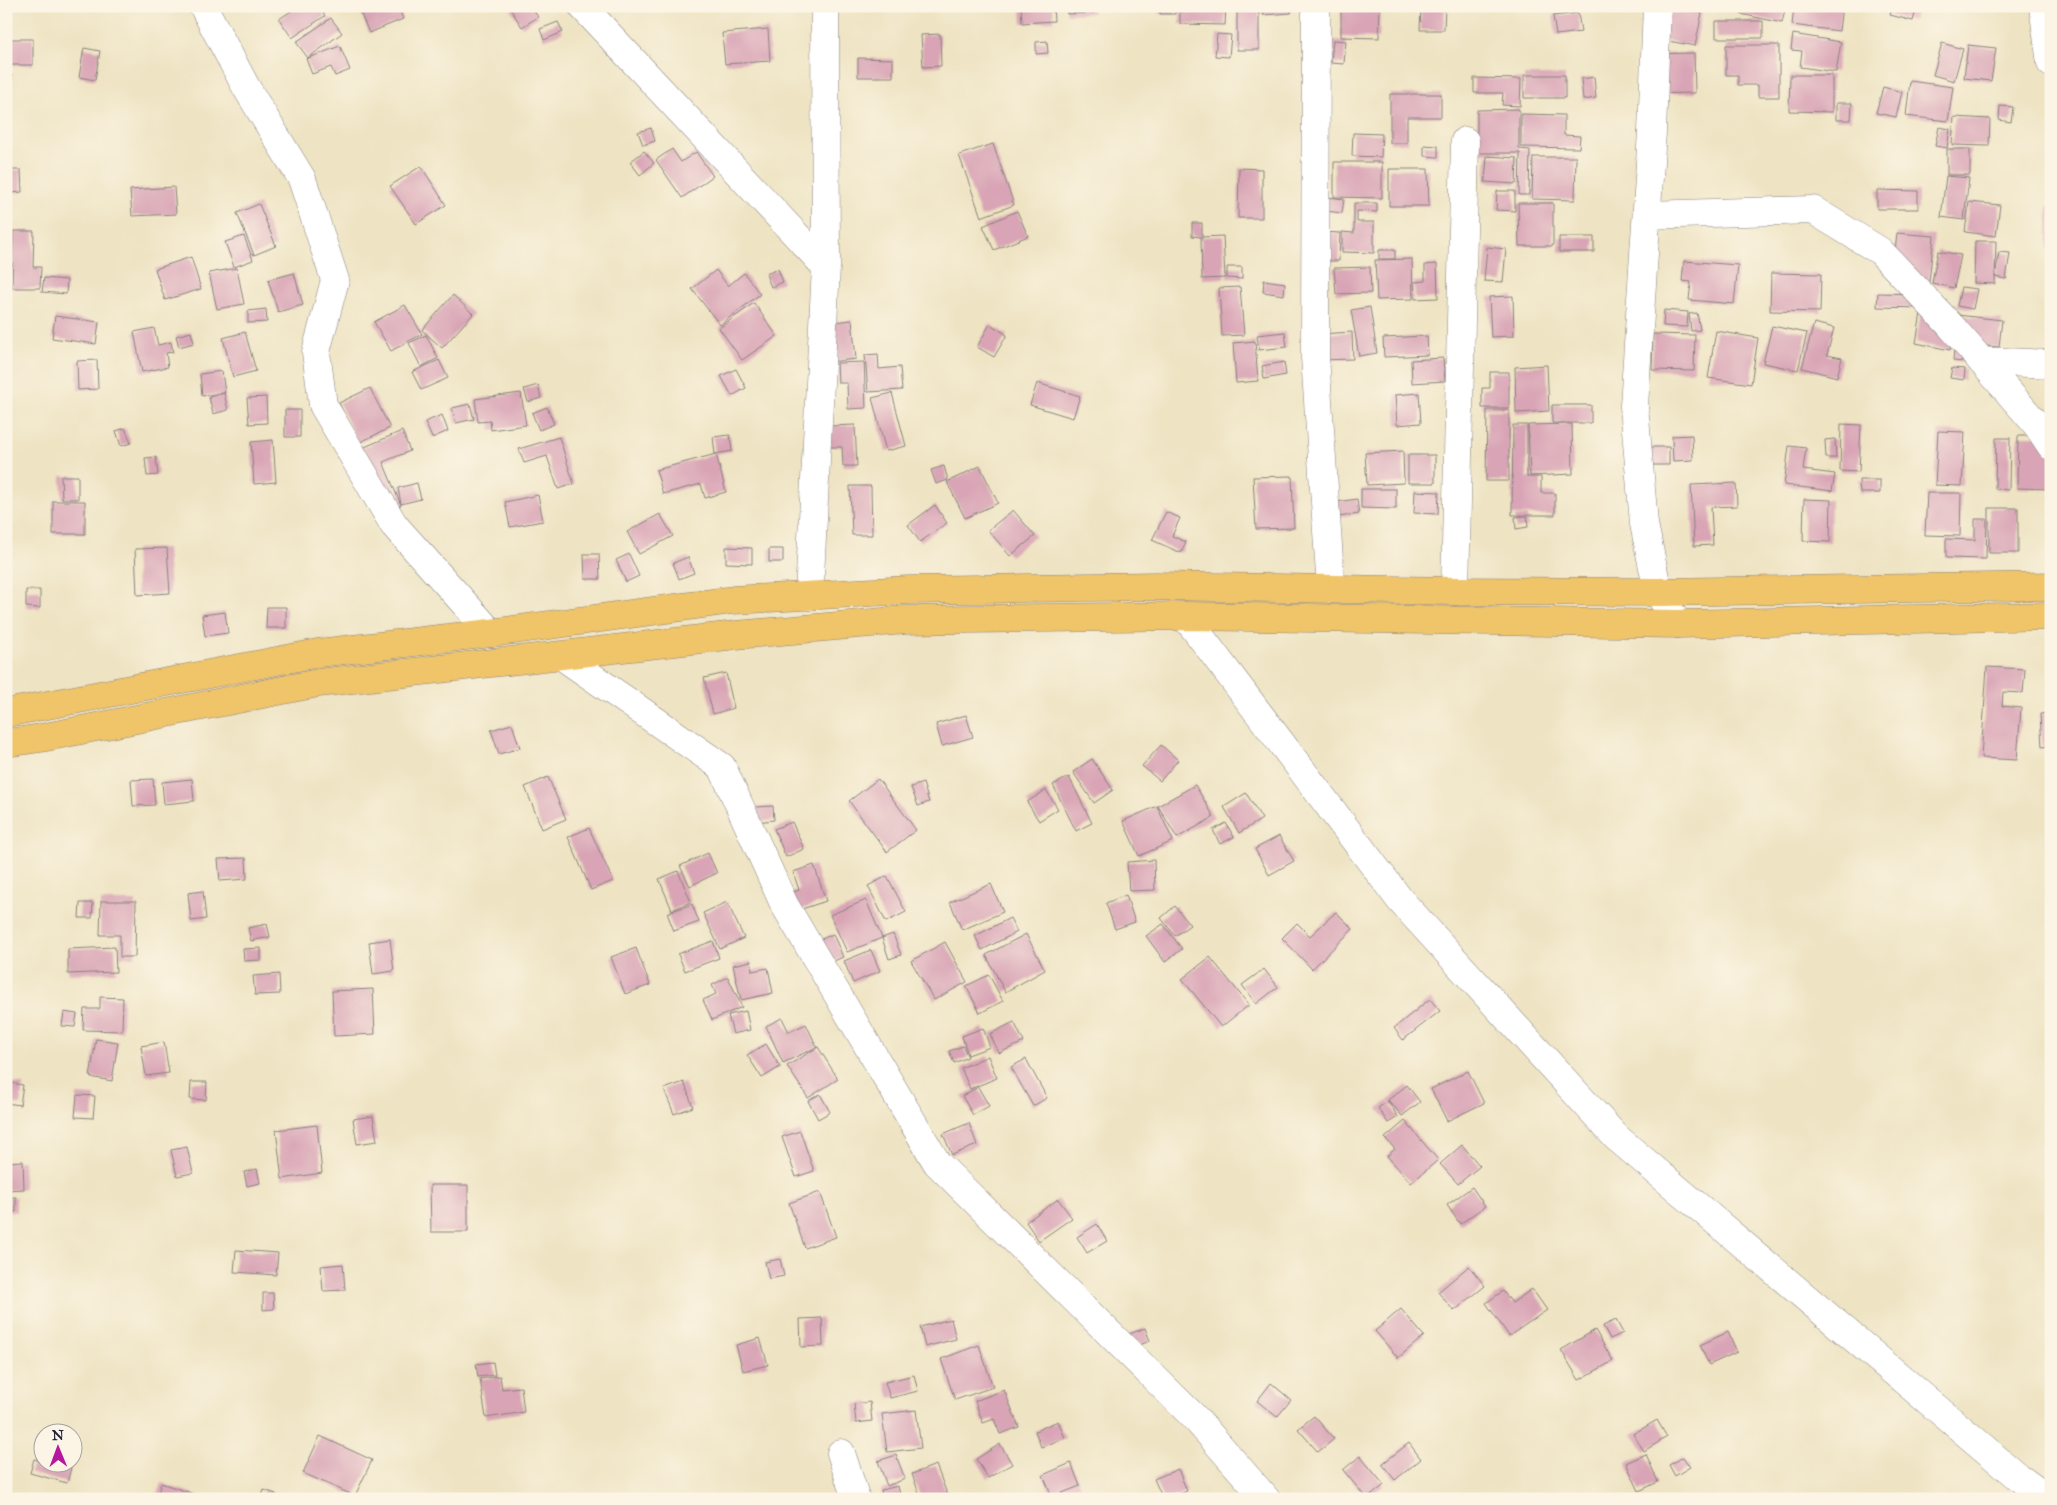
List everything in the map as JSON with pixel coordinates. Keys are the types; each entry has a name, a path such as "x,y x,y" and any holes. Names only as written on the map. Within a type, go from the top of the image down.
{"main road":[{"path":"6,713 318,653 491,633 733,600 908,590 1156,586 1658,592 2051,586"},
{"path":"6,743 318,683 736,635 905,620 1185,616 1678,624 2051,616"}],"street":[{"path":"203,6 246,87 302,179 335,280 316,352 323,405 394,525 491,633"},
{"path":"582,6 826,267"},
{"path":"809,596 826,267 825,6"},
{"path":"1316,6 1314,357 1331,589"},
{"path":"1657,6 1647,215 1634,406 1644,524 1658,592 1678,624"},
{"path":"2043,6 2051,63"},
{"path":"1455,591 1466,141"},
{"path":"1647,215 1813,210 1880,251 1981,361 2037,425 2051,446"},
{"path":"1981,361 2051,364"},
{"path":"1185,616 1400,900 1616,1137 2018,1477 2048,1499"},
{"path":"562,656 722,767 784,904 936,1163 1196,1419 1266,1499"},
{"path":"841,1453 856,1499"}],"building":[{"path":"299,6 319,6 325,16 292,38 279,19"},
{"path":"374,6 398,6 403,19 369,33 360,12"},
{"path":"516,6 531,6 538,17 522,27 511,10"},
{"path":"1021,6 1053,6 1054,21 1022,23"},
{"path":"1066,6 1093,6 1093,13 1067,14"},
{"path":"1160,6 1175,6 1175,14 1160,14"},
{"path":"1180,6 1226,6 1225,25 1180,24"},
{"path":"1237,6 1259,6 1259,50 1237,50"},
{"path":"1263,6 1291,6 1291,13 1263,15"},
{"path":"1341,6 1380,6 1379,38 1341,37"},
{"path":"1421,6 1445,6 1444,30 1420,30"},
{"path":"1670,6 1702,13 1695,46 1663,40"},
{"path":"1743,6 1786,6 1782,23 1741,14"},
{"path":"1794,6 1842,6 1839,31 1792,25"},
{"path":"1893,6 1917,6 1913,21 1890,15"},
{"path":"1578,13 1581,32 1556,35 1553,16"},
{"path":"331,18 342,33 308,58 296,42"},
{"path":"1716,21 1763,21 1763,38 1716,38"},
{"path":"558,22 563,32 544,40 540,29"},
{"path":"768,29 770,61 725,64 722,33"},
{"path":"940,34 941,66 923,67 921,35"},
{"path":"1217,34 1231,35 1229,57 1215,56"},
{"path":"1793,34 1841,42 1836,72 1800,67 1802,51 1791,50"},
{"path":"9,39 33,39 33,65 9,65"},
{"path":"1333,40 1346,41 1344,64 1331,63"},
{"path":"1047,41 1048,53 1036,54 1036,42"},
{"path":"1942,43 1963,49 1954,81 1933,75"},
{"path":"1726,45 1779,45 1779,97 1758,97 1758,85 1738,85 1738,75 1726,75"},
{"path":"1968,45 1996,48 1991,81 1964,78"},
{"path":"340,46 350,70 335,76 331,67 312,74 306,59"},
{"path":"84,48 100,51 95,80 79,77"},
{"path":"1694,53 1695,93 1644,94 1642,54"},
{"path":"858,58 893,59 893,77 858,77"},
{"path":"6,74 12,75 11,105 6,105"},
{"path":"1524,75 1565,75 1565,98 1524,98"},
{"path":"1790,75 1832,75 1832,112 1789,111"},
{"path":"1594,77 1596,98 1583,100 1581,79"},
{"path":"1474,78 1521,79 1520,106 1502,105 1503,93 1474,93"},
{"path":"1910,81 1953,87 1948,121 1906,116"},
{"path":"1883,87 1902,92 1896,117 1876,113"},
{"path":"1390,94 1441,94 1441,117 1407,117 1407,143 1390,143"},
{"path":"1836,103 1852,103 1851,120 1836,120"},
{"path":"2000,106 2013,107 2011,122 1999,120"},
{"path":"1519,109 1519,149 1530,150 1529,195 1519,195 1520,153 1477,153 1477,110"},
{"path":"1521,114 1564,115 1564,135 1580,136 1579,148 1521,147"},
{"path":"1954,117 1990,119 1989,146 1952,145"},
{"path":"1939,127 1950,129 1947,148 1935,146"},
{"path":"651,128 655,141 643,145 638,132"},
{"path":"1353,133 1382,134 1381,157 1352,156"},
{"path":"993,144 1014,205 981,217 959,155"},
{"path":"1424,145 1438,146 1438,157 1424,156"},
{"path":"672,149 681,162 696,152 713,176 682,198 656,160"},
{"path":"1947,149 1970,149 1970,175 1947,175"},
{"path":"644,151 654,163 640,175 630,162"},
{"path":"1487,156 1517,158 1516,184 1485,182"},
{"path":"1533,157 1576,157 1575,200 1532,199"},
{"path":"1334,162 1382,162 1382,198 1334,197"},
{"path":"421,166 446,205 416,224 390,186"},
{"path":"1239,168 1262,169 1262,218 1238,218"},
{"path":"1389,169 1428,169 1429,206 1389,206"},
{"path":"9,170 21,170 22,192 10,193"},
{"path":"1946,176 1969,178 1964,220 1941,217"},
{"path":"174,187 176,214 132,216 130,190"},
{"path":"1877,190 1918,191 1918,209 1877,209"},
{"path":"1497,191 1515,191 1515,211 1496,210"},
{"path":"1327,197 1344,199 1342,213 1326,211"},
{"path":"1969,202 2000,205 1996,236 1965,232"},
{"path":"1354,203 1377,203 1377,212 1357,211 1357,222 1374,222 1374,253 1342,252 1342,232 1354,233"},
{"path":"1518,203 1553,203 1553,246 1519,246"},
{"path":"259,204 276,246 254,255 237,213"},
{"path":"2048,206 2051,206 2051,252 2048,252"},
{"path":"1017,211 1028,236 994,250 983,226"},
{"path":"1192,223 1202,223 1202,237 1223,236 1225,278 1202,279 1201,237 1192,236"},
{"path":"13,231 34,231 33,267 41,267 40,288 12,288"},
{"path":"1324,232 1340,233 1339,261 1323,261"},
{"path":"1897,233 1934,236 1929,282 1892,279"},
{"path":"244,236 253,260 234,267 225,242"},
{"path":"1559,237 1594,237 1594,252 1559,252"},
{"path":"1975,241 1996,241 1995,284 1974,283"},
{"path":"1487,247 1506,249 1503,282 1484,281"},
{"path":"1379,250 1395,250 1395,259 1379,259"},
{"path":"1938,251 1961,255 1954,288 1932,283"},
{"path":"1999,252 2010,253 2006,279 1995,277"},
{"path":"191,257 201,289 165,300 155,269"},
{"path":"1412,259 1413,299 1377,300 1375,260"},
{"path":"1684,261 1738,265 1734,304 1689,300 1691,282 1682,281"},
{"path":"1437,264 1438,298 1415,299 1414,282 1425,281 1425,265"},
{"path":"1227,267 1242,267 1242,279 1227,278"},
{"path":"1370,267 1371,293 1336,294 1334,268"},
{"path":"237,268 244,304 217,309 209,273"},
{"path":"778,269 783,282 771,287 766,274"},
{"path":"716,270 728,286 744,273 760,294 720,325 692,289"},
{"path":"294,273 303,305 278,312 268,280"},
{"path":"1771,273 1821,274 1820,312 1770,311"},
{"path":"44,278 67,280 66,294 42,292"},
{"path":"1264,280 1285,283 1284,295 1263,292"},
{"path":"1240,287 1244,335 1222,336 1219,288"},
{"path":"1961,287 1977,289 1973,309 1957,306"},
{"path":"1878,293 1924,294 1924,308 1877,307"},
{"path":"453,295 473,314 442,348 422,330"},
{"path":"1513,296 1514,336 1491,337 1489,297"},
{"path":"754,303 777,336 742,360 719,328"},
{"path":"405,305 422,334 391,351 374,322"},
{"path":"1370,307 1377,353 1359,356 1351,310"},
{"path":"266,309 267,322 248,323 248,311"},
{"path":"1664,310 1688,312 1687,327 1663,326"},
{"path":"1697,313 1700,330 1691,331 1689,314"},
{"path":"1921,313 1955,320 1950,350 1916,343"},
{"path":"1957,315 2002,320 1999,347 1974,345 1972,363 1953,361"},
{"path":"55,316 99,322 96,344 52,338"},
{"path":"852,320 856,359 821,363 816,324"},
{"path":"1814,323 1834,328 1827,355 1842,358 1837,377 1802,368"},
{"path":"990,324 1007,335 994,357 977,347"},
{"path":"1772,326 1807,333 1798,370 1763,363"},
{"path":"154,328 158,345 171,342 173,352 166,353 168,367 142,372 134,332"},
{"path":"1716,331 1758,338 1751,384 1708,378"},
{"path":"191,332 194,343 179,347 176,336"},
{"path":"245,332 256,371 233,377 223,338"},
{"path":"1285,332 1287,347 1259,350 1257,335"},
{"path":"1352,332 1353,359 1321,360 1320,334"},
{"path":"1653,334 1695,335 1694,371 1652,370"},
{"path":"426,335 438,358 421,367 409,343"},
{"path":"1427,336 1428,355 1384,357 1383,338"},
{"path":"1255,341 1258,381 1236,383 1233,343"},
{"path":"878,354 879,369 900,367 902,390 868,392 865,355"},
{"path":"1443,358 1445,381 1412,383 1411,360"},
{"path":"97,360 98,389 78,390 77,361"},
{"path":"439,360 448,378 421,390 412,372"},
{"path":"864,362 866,408 848,409 847,383 838,383 837,363"},
{"path":"1284,362 1286,375 1264,379 1262,366"},
{"path":"1547,365 1549,411 1516,413 1515,367"},
{"path":"1952,368 1965,369 1964,380 1950,378"},
{"path":"736,369 746,388 732,396 721,376"},
{"path":"222,371 225,393 202,396 200,374"},
{"path":"1490,372 1509,372 1509,408 1482,408 1482,388 1490,388"},
{"path":"1037,383 1080,396 1073,418 1030,405"},
{"path":"538,385 541,398 528,402 524,389"},
{"path":"370,388 390,428 358,443 339,403"},
{"path":"224,393 228,410 213,414 209,397"},
{"path":"521,393 526,425 491,430 490,421 478,422 475,399"},
{"path":"892,393 906,446 886,451 872,398"},
{"path":"1419,393 1421,423 1397,425 1395,395"},
{"path":"266,397 267,423 249,424 247,398"},
{"path":"470,404 474,419 456,423 452,408"},
{"path":"1552,405 1591,405 1591,423 1552,423"},
{"path":"547,407 554,424 539,430 532,413"},
{"path":"285,410 300,410 300,437 285,437"},
{"path":"1487,410 1509,410 1509,481 1486,481"},
{"path":"442,415 448,431 432,438 425,422"},
{"path":"1572,424 1573,474 1530,476 1528,425"},
{"path":"1841,424 1861,425 1859,472 1840,471"},
{"path":"855,425 857,466 843,466 842,447 830,447 829,426"},
{"path":"1513,425 1527,425 1527,477 1541,477 1541,493 1555,493 1555,515 1512,515"},
{"path":"125,428 131,443 121,446 116,431"},
{"path":"402,431 410,451 383,462 401,505 387,511 360,449"},
{"path":"1938,431 1965,432 1962,486 1935,485"},
{"path":"730,435 732,451 715,454 713,437"},
{"path":"1692,435 1693,460 1673,461 1672,436"},
{"path":"2018,436 2051,436 2051,489 2017,488"},
{"path":"559,437 574,484 558,489 547,456 524,463 519,449"},
{"path":"1996,438 2010,438 2009,490 1995,489"},
{"path":"1835,439 1836,458 1826,458 1825,440"},
{"path":"273,440 276,482 254,484 251,442"},
{"path":"1789,446 1806,448 1803,470 1835,474 1832,491 1784,485"},
{"path":"1647,447 1669,447 1669,465 1647,465"},
{"path":"1403,451 1404,483 1367,485 1365,453"},
{"path":"716,454 726,492 705,498 701,484 663,494 656,470"},
{"path":"1408,455 1435,455 1435,483 1408,483"},
{"path":"156,457 158,475 147,476 145,458"},
{"path":"944,466 948,480 936,484 931,470"},
{"path":"980,466 998,503 965,518 947,482"},
{"path":"61,476 78,476 78,499 62,499"},
{"path":"1292,476 1294,528 1256,529 1253,477"},
{"path":"1859,480 1880,480 1880,493 1860,493"},
{"path":"417,483 421,499 401,504 398,488"},
{"path":"1736,483 1737,506 1711,507 1713,545 1694,546 1691,485"},
{"path":"850,486 871,486 872,535 852,535"},
{"path":"1361,489 1396,489 1396,509 1361,508"},
{"path":"1415,491 1439,492 1438,514 1414,513"},
{"path":"1927,493 1961,493 1960,536 1925,535"},
{"path":"538,495 543,521 510,527 505,502"},
{"path":"1357,499 1359,514 1338,517 1336,502"},
{"path":"1804,499 1831,500 1830,542 1803,541"},
{"path":"53,501 85,501 85,534 53,534"},
{"path":"935,505 947,523 920,542 908,525"},
{"path":"1989,508 2018,508 2018,553 1989,553"},
{"path":"1013,510 1035,536 1010,556 988,530"},
{"path":"1166,512 1180,518 1172,536 1186,542 1181,553 1152,540"},
{"path":"660,514 673,536 639,554 627,532"},
{"path":"1527,516 1528,527 1516,529 1515,517"},
{"path":"1975,519 1987,519 1986,559 1946,558 1946,539 1975,540"},
{"path":"726,547 752,548 752,564 726,563"},
{"path":"167,548 170,593 137,595 135,549"},
{"path":"769,549 783,549 783,562 769,562"},
{"path":"584,554 599,554 600,579 585,579"},
{"path":"629,554 639,576 626,582 616,560"},
{"path":"688,557 694,573 679,579 673,563"},
{"path":"26,590 40,590 40,608 26,607"},
{"path":"267,607 286,607 286,628 266,628"},
{"path":"225,612 228,633 205,636 202,615"},
{"path":"1987,667 2025,669 2023,693 2003,692 2002,706 2021,708 2017,760 1981,758"},
{"path":"726,673 734,708 713,714 704,678"},
{"path":"2051,713 2051,746 2042,747 2040,714"},
{"path":"966,715 973,737 942,746 936,724"},
{"path":"512,724 520,748 499,754 491,730"},
{"path":"1161,745 1178,760 1160,781 1142,766"},
{"path":"1092,759 1113,790 1094,803 1073,772"},
{"path":"548,777 566,819 542,829 525,787"},
{"path":"1069,777 1092,823 1076,831 1053,785"},
{"path":"153,779 155,805 133,806 131,780"},
{"path":"192,779 194,801 164,804 162,782"},
{"path":"878,779 916,830 887,852 849,801"},
{"path":"923,783 929,802 918,806 911,787"},
{"path":"1195,785 1214,817 1177,838 1158,806"},
{"path":"1046,790 1058,809 1039,821 1027,802"},
{"path":"1246,793 1262,819 1239,833 1224,807"},
{"path":"773,806 774,820 756,822 755,807"},
{"path":"1157,806 1173,841 1139,856 1123,821"},
{"path":"792,822 804,849 786,857 774,829"},
{"path":"1226,823 1234,837 1220,844 1213,830"},
{"path":"589,828 613,881 591,890 568,837"},
{"path":"1279,836 1294,861 1269,875 1255,849"},
{"path":"708,853 717,873 690,886 680,866"},
{"path":"246,858 247,879 220,881 218,859"},
{"path":"1154,860 1155,890 1129,891 1127,862"},
{"path":"814,865 826,901 790,913 784,895 799,890 793,872"},
{"path":"678,871 691,902 672,910 659,879"},
{"path":"887,876 906,912 886,922 868,886"},
{"path":"991,884 1003,912 962,930 950,902"},
{"path":"203,891 206,919 191,921 188,893"},
{"path":"1126,895 1135,922 1115,929 1106,903"},
{"path":"866,900 882,938 847,952 830,915"},
{"path":"101,901 136,901 135,957 120,957 120,935 100,935"},
{"path":"727,902 744,938 720,949 703,913"},
{"path":"80,903 93,903 92,918 79,918"},
{"path":"692,904 699,922 674,931 667,913"},
{"path":"1175,906 1190,925 1175,936 1161,918"},
{"path":"1336,912 1353,929 1312,969 1282,938 1297,923 1310,936"},
{"path":"1010,918 1017,932 982,950 975,936"},
{"path":"267,924 270,937 251,941 248,928"},
{"path":"1163,924 1182,949 1165,962 1146,936"},
{"path":"833,934 843,957 816,969 806,946"},
{"path":"893,934 901,955 889,959 882,938"},
{"path":"1026,934 1045,970 1005,992 986,955"},
{"path":"390,939 394,971 373,974 369,942"},
{"path":"713,941 719,958 685,971 678,954"},
{"path":"945,942 967,982 934,1000 911,961"},
{"path":"115,947 116,972 68,974 68,949"},
{"path":"261,948 261,960 244,961 243,949"},
{"path":"636,948 650,985 625,994 611,957"},
{"path":"871,950 880,971 853,983 844,961"},
{"path":"1210,957 1249,1005 1221,1027 1182,979"},
{"path":"751,961 752,971 768,968 773,993 741,1000 733,965"},
{"path":"1264,969 1278,987 1256,1004 1242,985"},
{"path":"279,974 280,994 255,995 253,976"},
{"path":"989,975 1003,1001 980,1013 966,986"},
{"path":"728,977 742,1007 712,1020 703,1000 716,994 712,985"},
{"path":"373,989 375,1034 334,1036 332,991"},
{"path":"100,997 123,998 122,1031 83,1030 84,1009 100,1009"},
{"path":"1430,999 1440,1011 1403,1040 1394,1028"},
{"path":"746,1011 750,1030 733,1034 728,1015"},
{"path":"64,1012 77,1014 75,1027 62,1026"},
{"path":"782,1018 789,1032 806,1024 817,1047 783,1063 766,1026"},
{"path":"1014,1022 1024,1042 999,1053 990,1034"},
{"path":"983,1028 990,1047 968,1055 962,1036"},
{"path":"96,1039 118,1042 112,1081 90,1077"},
{"path":"164,1042 169,1073 146,1076 141,1046"},
{"path":"766,1044 780,1067 762,1078 747,1055"},
{"path":"963,1046 968,1057 954,1063 949,1051"},
{"path":"818,1047 838,1079 808,1098 787,1066"},
{"path":"988,1056 997,1078 970,1089 961,1068"},
{"path":"1026,1059 1047,1098 1033,1106 1011,1067"},
{"path":"1468,1071 1484,1103 1447,1121 1431,1089"},
{"path":"6,1082 23,1085 20,1105 6,1103"},
{"path":"191,1082 207,1082 206,1100 190,1099"},
{"path":"684,1082 693,1107 674,1114 664,1089"},
{"path":"1407,1085 1420,1102 1402,1116 1388,1100"},
{"path":"978,1087 989,1106 973,1115 962,1096"},
{"path":"820,1094 830,1112 818,1119 808,1101"},
{"path":"77,1095 95,1096 93,1118 75,1117"},
{"path":"1388,1101 1398,1117 1388,1123 1378,1108"},
{"path":"373,1116 377,1141 357,1144 353,1119"},
{"path":"1405,1121 1438,1160 1411,1183 1387,1156 1395,1149 1385,1138"},
{"path":"969,1123 977,1145 952,1155 943,1134"},
{"path":"317,1125 322,1173 282,1179 276,1130"},
{"path":"800,1131 814,1171 796,1177 782,1137"},
{"path":"1462,1145 1480,1166 1458,1184 1440,1164"},
{"path":"187,1147 193,1173 177,1176 171,1150"},
{"path":"23,1161 24,1189 6,1190 6,1162"},
{"path":"257,1169 260,1183 247,1186 244,1172"},
{"path":"430,1185 468,1185 468,1232 431,1232"},
{"path":"1472,1187 1485,1206 1460,1224 1447,1205"},
{"path":"820,1192 836,1237 805,1248 789,1203"},
{"path":"6,1197 16,1197 16,1212 6,1211"},
{"path":"1058,1199 1072,1218 1039,1241 1026,1222"},
{"path":"1097,1224 1107,1241 1087,1253 1077,1237"},
{"path":"236,1250 278,1253 276,1275 234,1272"},
{"path":"780,1259 784,1276 769,1279 765,1262"},
{"path":"343,1264 345,1290 323,1291 321,1266"},
{"path":"1469,1266 1485,1286 1454,1311 1438,1292"},
{"path":"1532,1289 1547,1310 1509,1336 1486,1303 1503,1291 1512,1303"},
{"path":"263,1293 273,1293 274,1309 263,1310"},
{"path":"1401,1309 1424,1336 1398,1358 1375,1331"},
{"path":"822,1318 823,1346 801,1347 800,1319"},
{"path":"951,1319 956,1339 925,1347 920,1327"},
{"path":"1616,1320 1623,1333 1610,1339 1603,1326"},
{"path":"1145,1328 1150,1341 1134,1347 1129,1334"},
{"path":"1595,1330 1613,1361 1579,1380 1561,1350"},
{"path":"1728,1332 1737,1352 1709,1365 1700,1345"},
{"path":"760,1338 768,1365 743,1371 736,1345"},
{"path":"979,1345 993,1387 955,1400 941,1359"},
{"path":"493,1362 495,1375 478,1377 476,1364"},
{"path":"914,1375 918,1391 890,1398 885,1382"},
{"path":"500,1376 502,1389 521,1387 524,1412 486,1418 480,1379"},
{"path":"1271,1383 1291,1400 1277,1417 1257,1401"},
{"path":"1004,1390 1019,1427 1000,1434 994,1419 983,1423 975,1401"},
{"path":"870,1402 872,1421 856,1423 854,1404"},
{"path":"916,1410 921,1448 887,1452 882,1414"},
{"path":"1314,1416 1334,1439 1318,1452 1298,1429"},
{"path":"1657,1420 1667,1437 1644,1451 1633,1434"},
{"path":"1058,1421 1065,1438 1041,1447 1035,1431"},
{"path":"320,1436 372,1460 355,1496 303,1473"},
{"path":"1409,1443 1421,1459 1395,1480 1382,1464"},
{"path":"1000,1444 1012,1464 988,1478 976,1459"},
{"path":"1646,1454 1658,1482 1639,1491 1626,1463"},
{"path":"896,1455 905,1479 887,1486 878,1461"},
{"path":"1360,1456 1384,1485 1367,1499 1343,1470"},
{"path":"1683,1457 1690,1467 1675,1476 1669,1465"},
{"path":"1071,1463 1080,1486 1052,1497 1043,1475"},
{"path":"936,1465 949,1499 921,1499 912,1474"},
{"path":"32,1466 32,1472 70,1472 67,1483 30,1473"},
{"path":"1178,1469 1187,1491 1169,1499 1163,1499 1154,1479"},
{"path":"161,1483 194,1494 193,1499 156,1499"},
{"path":"898,1486 901,1499 883,1499 881,1490"},
{"path":"264,1490 276,1494 275,1499 261,1499"}]}
